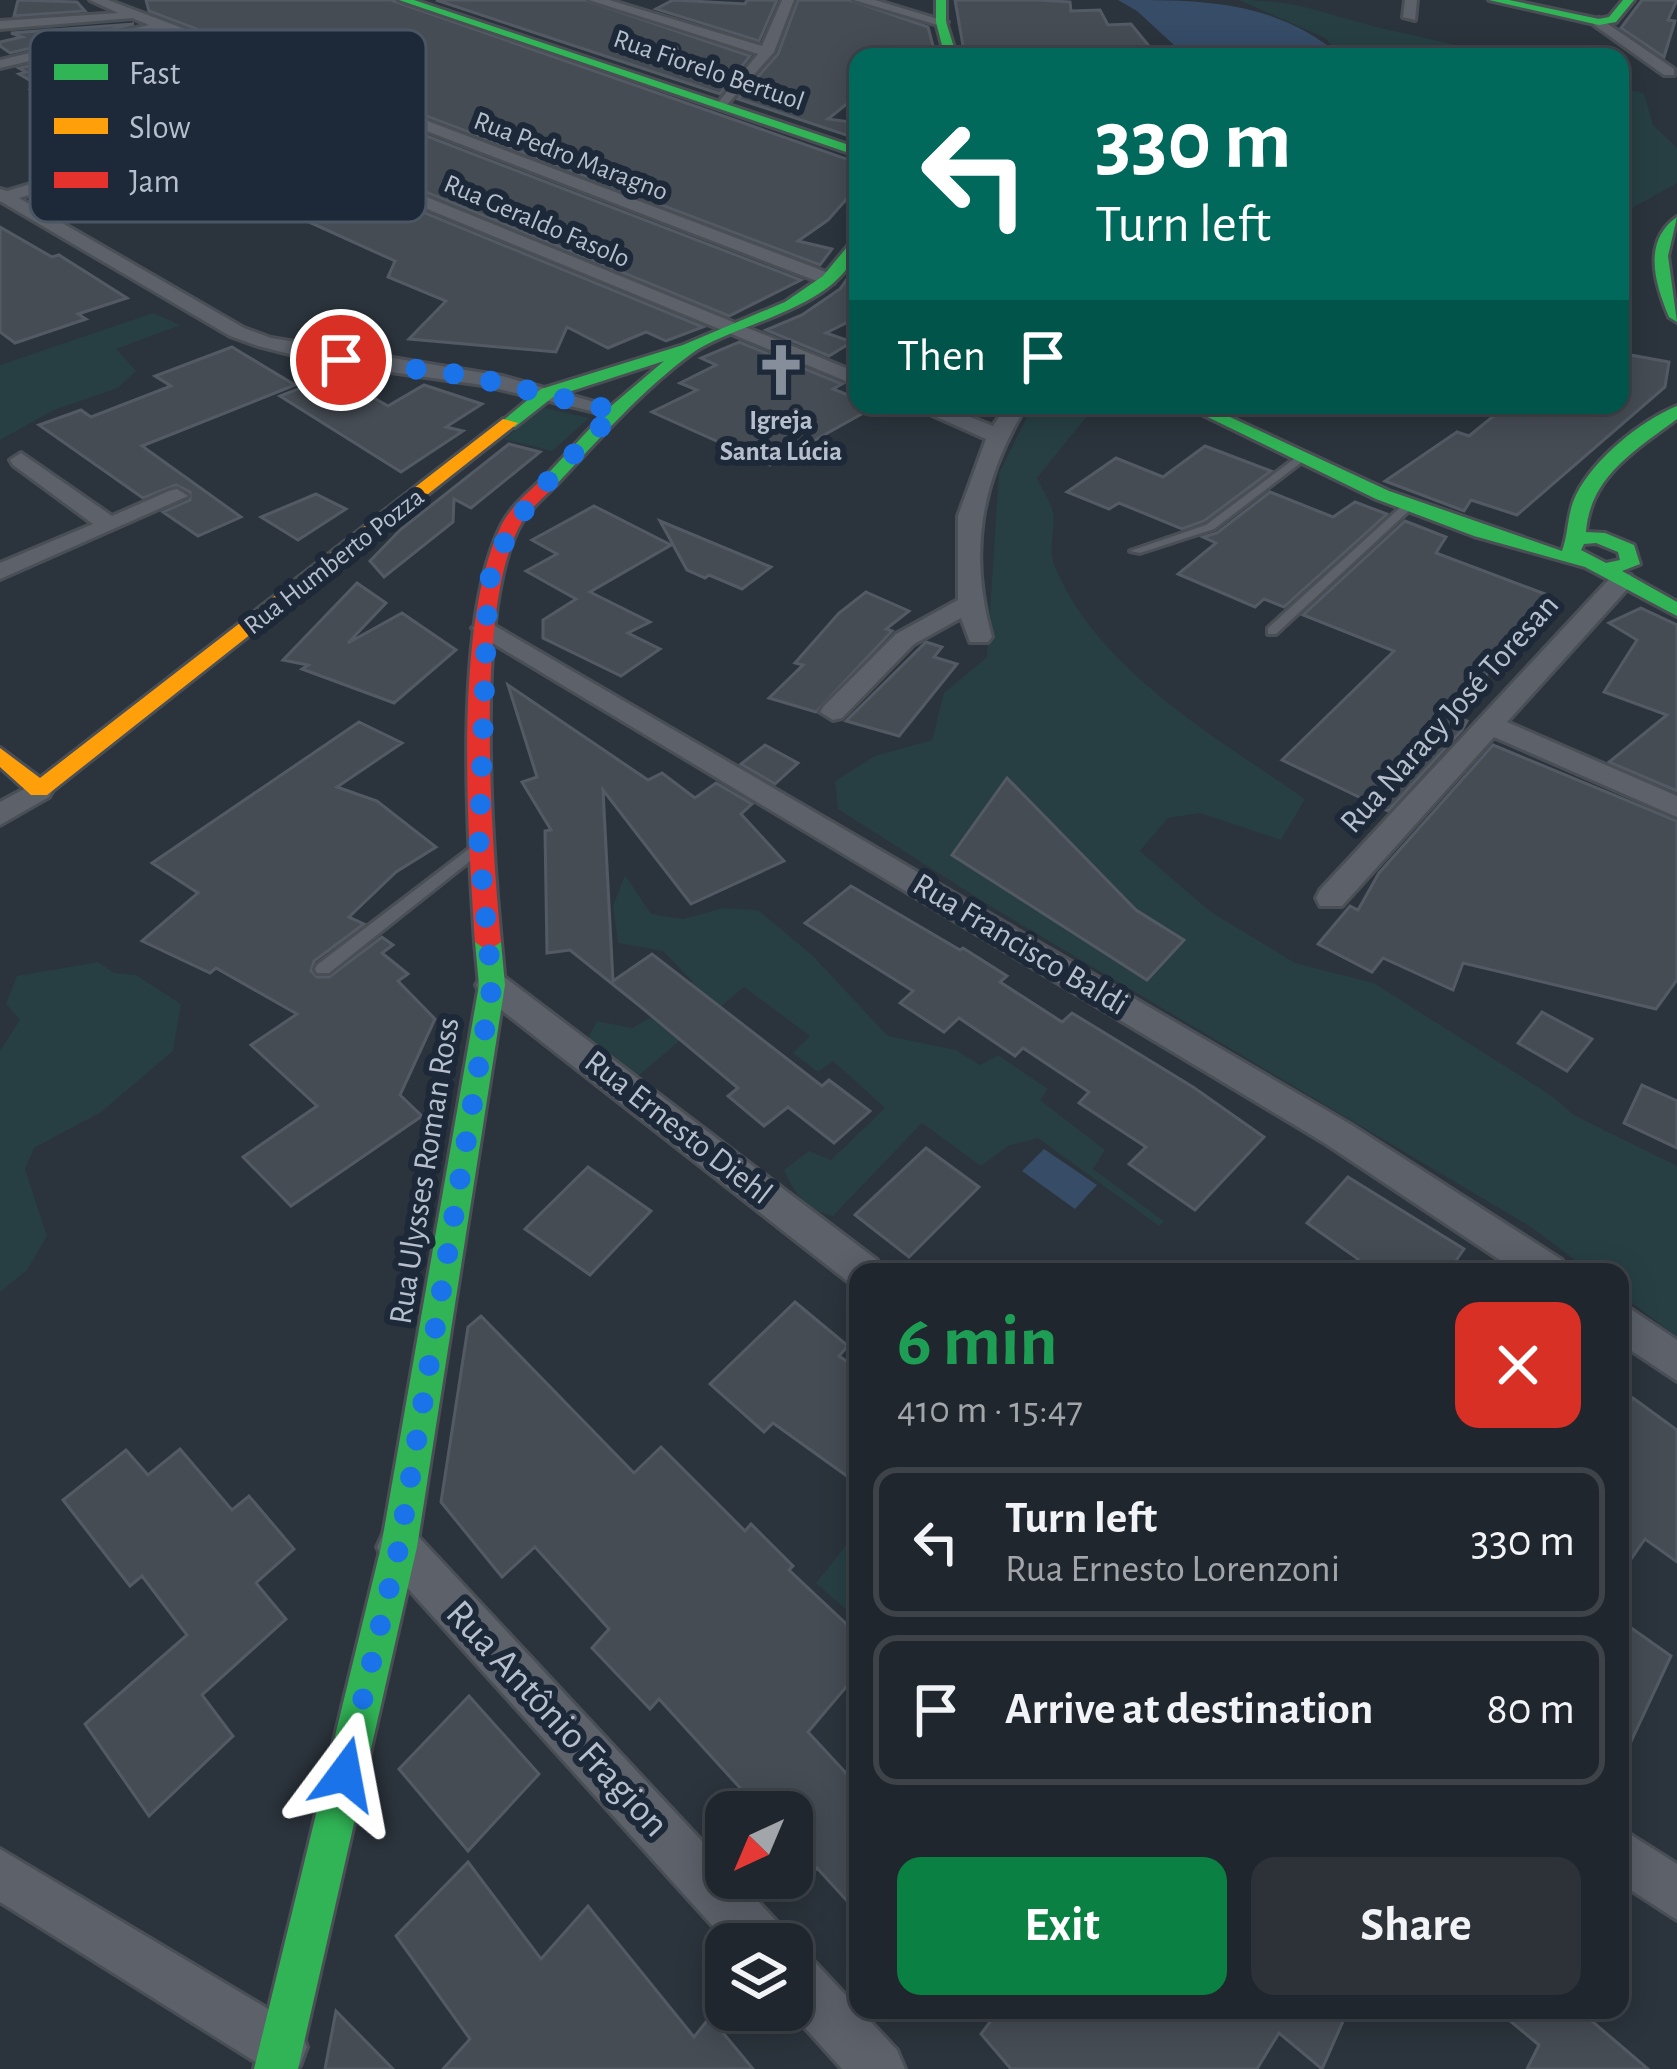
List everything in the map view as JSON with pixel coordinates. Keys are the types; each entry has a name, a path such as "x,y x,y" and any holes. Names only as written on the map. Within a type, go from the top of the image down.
{"street":[{"name":"Rua Pedro Maragno","path":"96,0 171,30"},
{"name":"Rua Fiorelo Bertuol","path":"404,0 849,149"},
{"path":"596,0 767,52"},
{"path":"723,105 767,52 788,0"},
{"path":"860,0 941,11 949,48"},
{"path":"1410,17 1411,0"},
{"path":"1494,0 1617,11"},
{"path":"1576,0 1617,11 1673,72"},
{"path":"0,25 134,15"},
{"path":"145,30 161,26"},
{"path":"0,64 30,58"},
{"name":"Rua Pedro Maragno","path":"426,123 846,261"},
{"path":"2,195 30,211"},
{"name":"Rua Geraldo Fasolo","path":"426,204 849,376"},
{"path":"1677,220 1662,238 1657,254 1658,274 1677,317"},
{"path":"48,222 265,344 298,353 464,375 616,411"},
{"path":"689,348 790,305 846,261"},
{"name":"Rua Humberto Pozza","path":"0,815 39,790 548,393 689,348"},
{"name":"Rua Ulysses Roman Ross","path":"278,2058 399,1547 492,986 479,845 485,628 496,554 511,524 616,411 689,348"},
{"path":"1677,411 1597,473 1581,491 1572,517 1600,556 1677,610"},
{"path":"943,414 996,435"},
{"path":"979,637 968,604 964,552 973,494 996,435 1011,414"},
{"path":"1208,414 1298,461 1407,507 1531,551 1600,556 1677,584"},
{"path":"21,460 110,525"},
{"path":"0,572 177,496"},
{"path":"1600,556 1614,508"},
{"name":"Rua Naracy José Toresan","path":"1331,898 1487,724 1600,556"},
{"path":"833,712 905,639 968,604"},
{"name":"Rua Francisco Baldi","path":"485,628 1338,1134 1535,1263"},
{"path":"1487,724 1677,807"},
{"path":"0,755 39,790"},
{"name":"Rua Ernesto Diehl","path":"492,986 852,1263"},
{"path":"1629,1327 1677,1363"},
{"name":"Rua Antônio Fragion","path":"399,1547 744,1923"},
{"path":"1629,1859 1677,1895"},
{"path":"0,1874 278,2058"},
{"path":"813,1999 878,2069"}],"lane":[{"path":"1136,551 1210,527 1298,461"},
{"path":"1272,631 1407,507"},
{"path":"323,969 479,845"}],"green space":[{"path":"1239,0 1305,7 1462,48 1334,48 1325,38"},
{"path":"1629,90 1644,93 1653,125 1677,148 1677,183 1629,210"},
{"path":"153,313 180,325 116,349 136,371 118,388 54,410 0,440 0,365"},
{"path":"544,408 589,418 552,451 504,439"},
{"path":"1028,414 1089,414 1037,478 1053,512 1053,560 1075,604 1100,638 1163,699 1305,799 1281,840 1200,813 1168,818 1140,851 1211,912 1295,963 1374,983 1552,1096 1574,1115 1677,1166 1677,1337 1629,1301 1629,1263 1579,1263 1531,1227 990,906 838,809 835,781 875,756 932,740 944,693 987,657 999,473"},
{"path":"625,875 651,914 683,919 723,908 758,910 812,955 888,1036 956,1050 980,1065 998,1055 1048,1089 1040,1100 1105,1150 1093,1169 1164,1221 1159,1226 1038,1138 1008,1146 981,1166 922,1123 833,1216 809,1205 784,1170 809,1151 831,1160 885,1108 833,1061 818,1072 793,1053 810,1036 744,987 632,1081 584,1045 597,1021 632,1028 680,1001 692,981 663,951 618,943 613,906"},
{"path":"98,962 114,973 136,975 181,1004 173,1051 101,1112 34,1148 25,1169 47,1236 27,1270 0,1292 0,1051 20,1020 6,1004 17,976"},
{"path":"849,1542 849,1612 816,1583"}],"water":[{"path":"1118,0 1238,7 1291,24 1331,48 1177,48"},
{"path":"1044,1149 1097,1185 1075,1209 1022,1171"}],"building":[{"path":"18,0 77,2 85,11 14,16"},
{"path":"146,0 391,0 849,160 849,196 828,220 798,241 832,249 820,265 426,116 426,30 199,30 149,11"},
{"path":"436,0 585,0 750,56 720,94"},
{"path":"673,0 745,4 747,0 777,0 759,41 656,9"},
{"path":"798,0 850,0 928,27 934,48 849,48 849,102 828,119 849,122 849,136 738,99 778,54"},
{"path":"955,0 1070,2 1071,11 1100,10 1108,25 1131,24 1151,48 963,48"},
{"path":"1642,0 1677,0 1668,20 1675,21 1664,57 1621,28"},
{"path":"134,24 108,30 52,30"},
{"path":"30,32 30,48 10,53 0,46 0,42 22,37 11,33"},
{"path":"30,66 30,80 19,74 26,72 19,68"},
{"path":"426,136 801,280 729,316 426,192"},
{"path":"426,213 703,327 666,341 646,332 608,348 567,327 556,352 409,339 446,301 388,277 395,261 309,222 426,222"},
{"path":"0,227 52,257 59,255 127,298 78,314 86,319 15,343 0,332"},
{"path":"849,276 849,322 826,333 849,344 829,356 766,330 802,315 840,289"},
{"path":"739,342 842,384 833,389 849,395 849,414 862,414 770,465 652,412 697,390 680,383 716,365 701,358"},
{"path":"232,347 295,385 142,446 241,517 198,536 163,512 190,500 190,492 176,485 143,498 39,425 81,410 91,417 171,386 155,376"},
{"path":"1629,355 1669,362 1665,387 1517,515 1471,500 1464,511 1385,481 1457,432 1469,436 1496,414 1629,414"},
{"path":"316,382 348,402 367,394 388,406 424,385 482,404 446,427 463,431 401,472 280,396"},
{"path":"509,444 540,452 471,508 454,499 453,522 384,577 370,561 400,530"},
{"path":"1205,446 1271,471 1204,521 1182,529 1119,503 1109,509 1067,492 1116,458 1163,477"},
{"path":"1270,492 1333,517 1355,502 1387,514 1284,607 1264,599 1255,607 1178,574 1216,543 1203,537 1217,533"},
{"path":"316,494 346,509 298,540 261,517"},
{"path":"594,506 671,545 590,592 650,622 628,633 660,649 621,676 543,638 543,620 576,599 526,571 557,554 532,540"},
{"path":"660,521 771,567 742,589 709,575 705,578 687,570"},
{"path":"1405,521 1446,537 1436,553 1553,597 1452,715 1467,721 1462,730 1388,811 1282,760 1394,651 1303,615"},
{"path":"357,583 386,603 348,643 402,613 456,650 394,703 302,669 308,665 283,660"},
{"path":"866,592 909,611 886,629 892,631 816,712 769,698 803,665 795,663 839,613"},
{"path":"1641,608 1677,625 1677,791 1609,762 1667,715 1604,692 1637,640 1609,623"},
{"path":"926,642 942,647 934,657 957,664 899,736 846,721"},
{"path":"508,685 648,780 662,773 695,798 716,783 752,804 741,814 784,861 691,904 603,790 613,981 652,954 822,1086 829,1080 870,1111 834,1143 788,1107 764,1126 728,1096 738,1088 570,950 547,953 545,831 551,830 522,782 537,777"},
{"path":"359,722 402,743 337,787 377,801 436,847 396,872 349,917 364,924 314,961 311,971 317,977 329,977 382,937 393,945 382,953 408,974 398,981 435,1019 400,1095 422,1116 291,1206 243,1157 317,1106 251,1045 297,1014 216,968 210,973 142,941 198,893 152,863"},
{"path":"765,745 798,763 775,784 741,764"},
{"path":"1493,745 1677,821 1677,980 1656,1009 1463,963 1453,990 1383,958 1372,972 1318,944 1350,906 1358,910 1379,873"},
{"path":"1007,778 1136,910 1184,940 1147,980 952,855"},
{"path":"851,886 1007,976 1000,982 1062,1022 1072,1013 1264,1137 1195,1210 1129,1164 1146,1147 1079,1103 1089,1092 1023,1048 1015,1056 959,1018 944,1032 900,1003 913,991 805,923"},
{"path":"1542,1012 1592,1039 1567,1071 1518,1043"},
{"path":"1642,1085 1677,1101 1677,1148 1624,1123"},
{"path":"926,1148 979,1187 909,1257 855,1215"},
{"path":"588,1167 651,1211 590,1275 525,1229"},
{"path":"1348,1177 1464,1249 1454,1263 1355,1263 1358,1259 1307,1223"},
{"path":"795,1302 848,1346 839,1356 849,1363 849,1478 773,1423 764,1432 710,1384"},
{"path":"481,1316 634,1473 661,1447 745,1531 751,1524 793,1566 789,1570 849,1627 849,1684 808,1732 849,1776 849,1903 817,1868 813,1873 813,1791 743,1791 659,1699 650,1709 592,1648 609,1629 535,1547 502,1577 441,1502 468,1327"},
{"path":"1633,1398 1677,1430 1677,1562 1645,1539 1629,1562 1629,1404"},
{"path":"180,1449 232,1510 249,1496 294,1549 256,1583 286,1619 202,1695 233,1736 149,1816 85,1724 187,1635 142,1576 130,1586 63,1500 126,1450 148,1475"},
{"path":"1629,1626 1671,1656 1629,1746"},
{"path":"469,1696 539,1774 468,1851 399,1769"},
{"path":"468,1862 541,1959 588,1906 694,2037 705,2023 705,2031 722,2031 753,2069 443,2069 470,2039 396,1936"},
{"path":"336,2011 393,2069 325,2069"},
{"path":"992,2019 1344,2019 1322,2069 1279,2033 1257,2069 1011,2069 981,2034"},
{"path":"1508,2019 1590,2019 1648,2069 1527,2069 1539,2045"}],"traffic: fast":[{"path":"404,0 849,149"},
{"path":"941,0 948,48"},
{"path":"1494,0 1599,22 1612,20 1629,0"},
{"path":"1677,221 1661,256 1666,291 1677,317"},
{"path":"509,423 547,393 689,348 790,305 828,279 849,250"},
{"path":"550,481 616,411 689,348"},
{"path":"1576,539 1584,496 1595,479 1624,450 1677,411"},
{"path":"1209,414 1382,495 1481,532 1582,562"},
{"path":"1598,537 1627,549 1630,564 1603,569 1571,552 1576,539 1598,537"},
{"path":"1603,569 1677,610"},
{"path":"276,2069 399,1547 492,985 488,942"}],"traffic: slow":[{"path":"0,755 39,790 509,423"}],"traffic: jam":[{"path":"488,942 480,789 488,604 498,556 512,522 550,481"}],"place":[{"name":"Igreja Santa Lúcia","path":"781,370"}],"route":[{"path":"341,360 464,375 616,411 511,524 496,554 488,586 479,845 492,986 399,1547 345,1774"}]}
